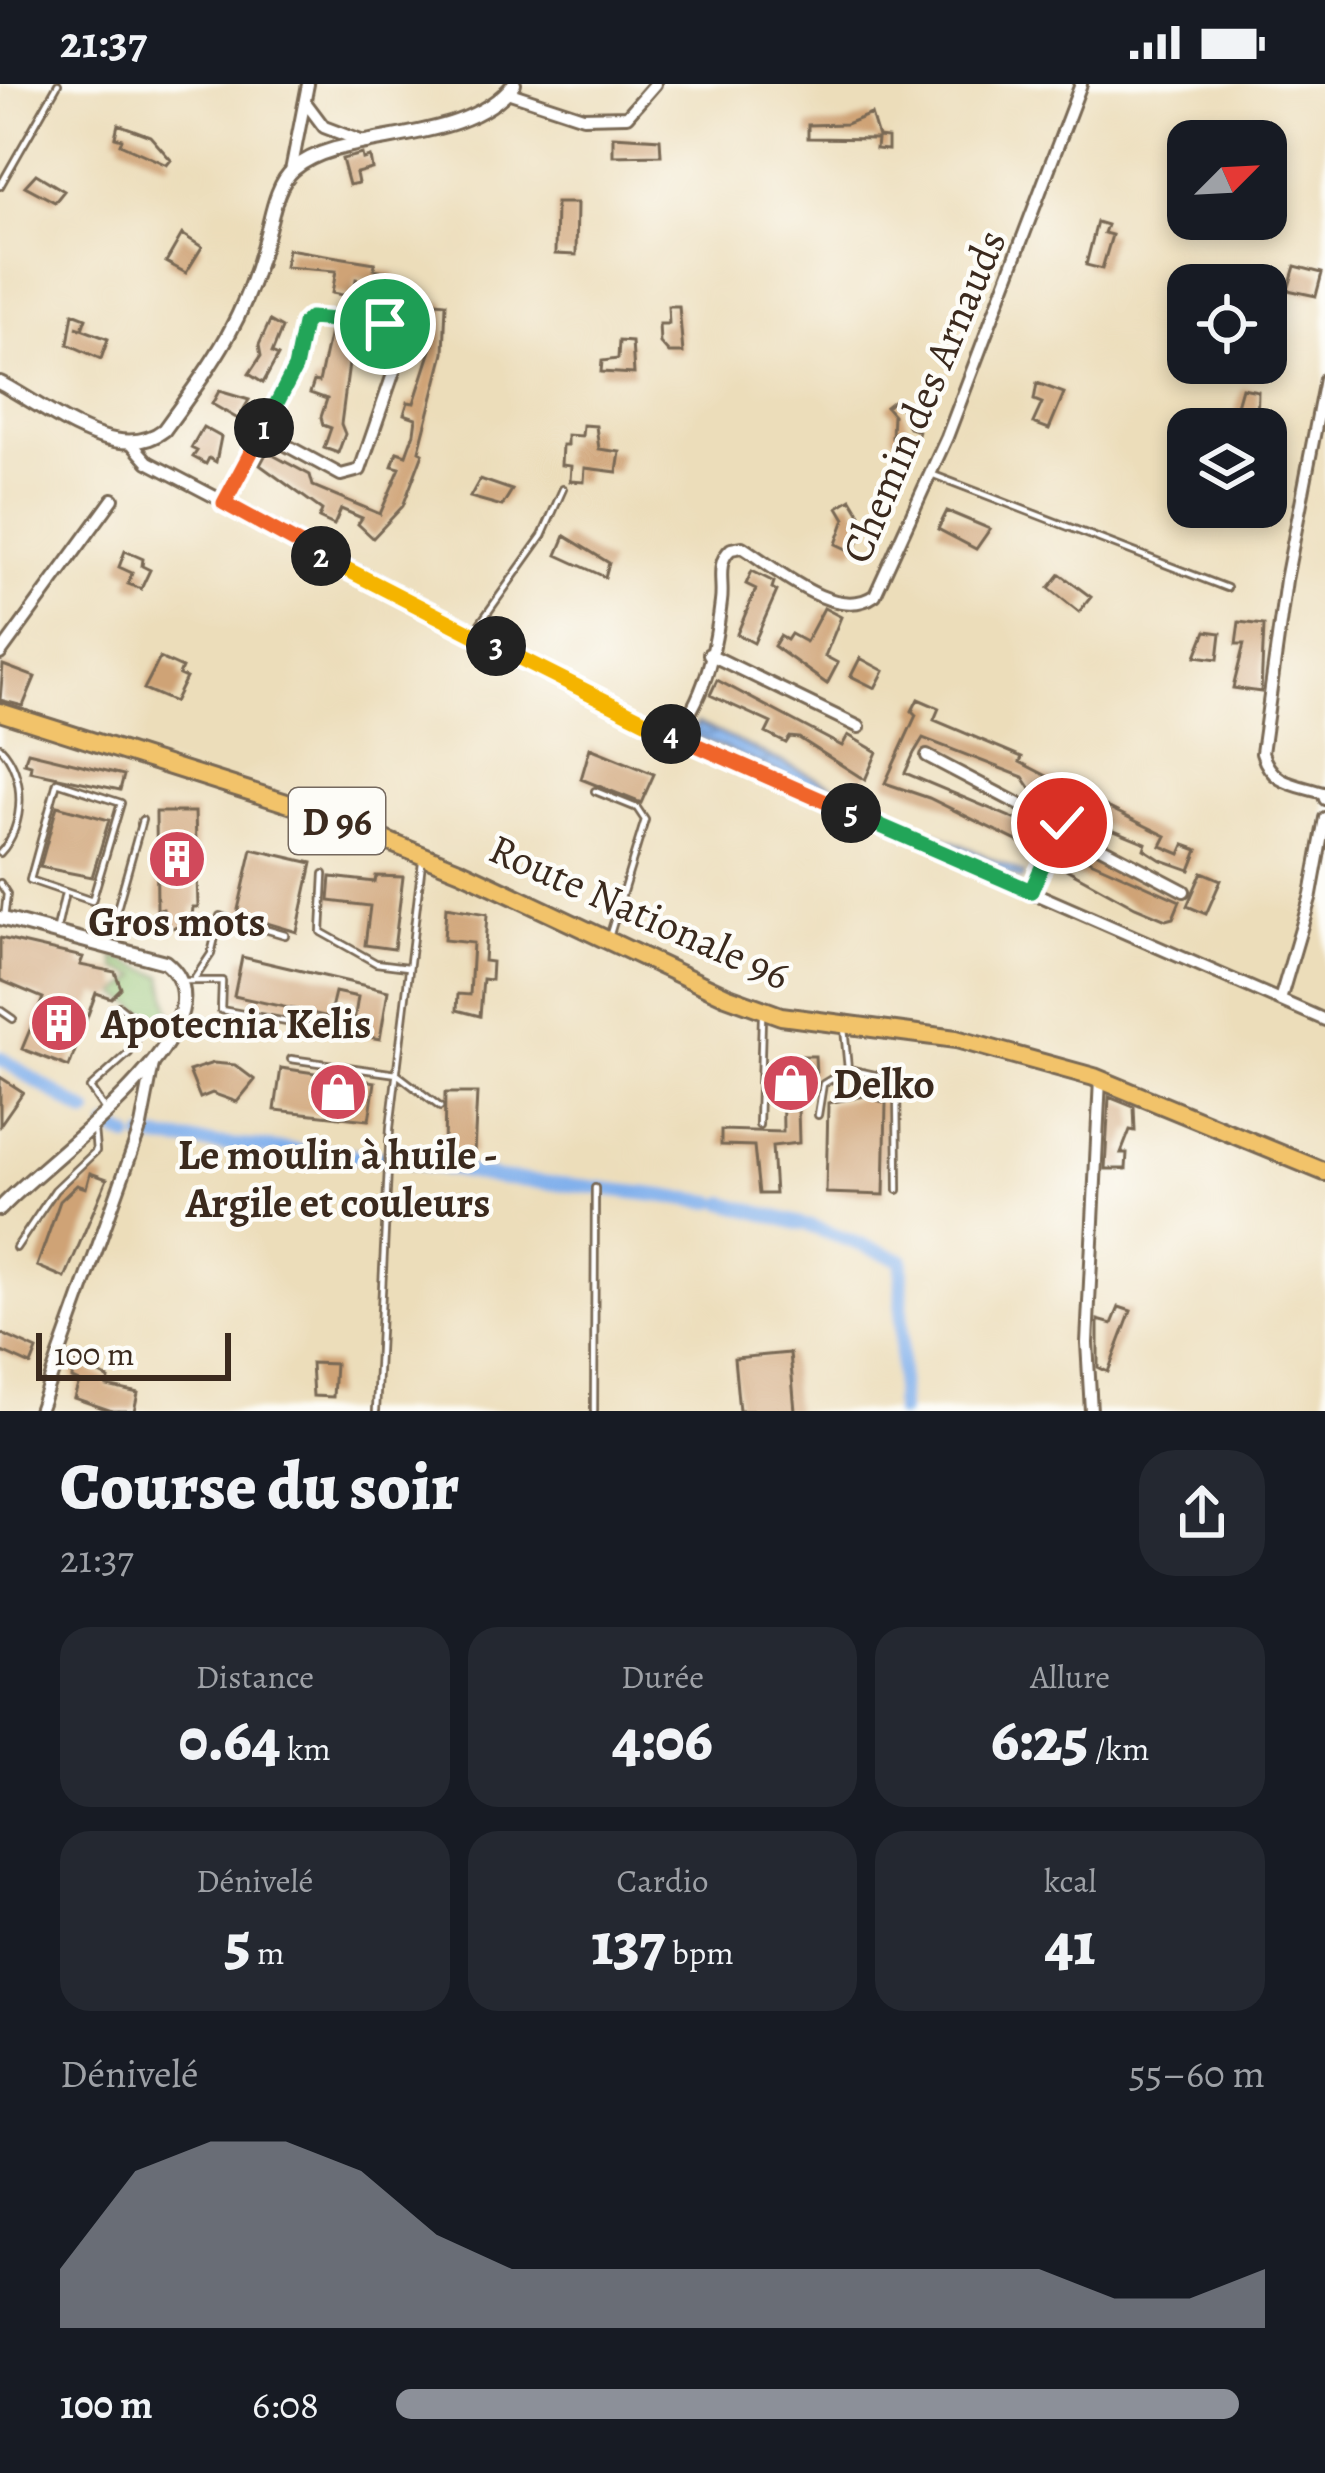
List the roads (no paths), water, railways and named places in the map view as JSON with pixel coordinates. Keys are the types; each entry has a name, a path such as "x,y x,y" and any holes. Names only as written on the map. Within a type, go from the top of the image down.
{"main road":[{"name":"Route Nationale 96","path":"0,712 315,812 763,1010 844,1027 956,1040 1100,1079 1325,1172"}],"street":[{"path":"133,445 164,430 233,335 252,292 274,204 291,171 308,84"},
{"path":"291,171 328,153 440,127 511,88 584,117 627,116 655,84"},
{"name":"Chemin des Arnauds","path":"672,734 692,713 710,654 721,607 724,553 742,548 832,601 864,603 887,573 1058,158 1082,84"},
{"path":"306,103 324,127 370,145"},
{"path":"224,503 295,368 304,324 310,318 385,324 401,337 402,348 360,470 341,475 262,432"},
{"path":"1325,379 1286,580 1262,753 1268,771 1283,784 1323,793 1325,800"},
{"path":"0,383 96,433 133,445 148,462 224,503 672,734 1325,1020"},
{"path":"0,654 113,499"},
{"path":"710,654 860,728"},
{"path":"927,756 1184,891"},
{"path":"1280,1000 1311,895 1325,818"},
{"path":"1034,892 1062,823"},
{"path":"0,1209 154,1060 179,1029 188,981 165,962 2,918"},
{"path":"39,1411 141,1126 154,1060"},
{"path":"1091,1411 1087,1343 1100,1079"}],"lane":[{"path":"0,186 58,84"},
{"path":"931,474 1227,587"},
{"path":"473,634 542,536 563,489"},
{"path":"0,747 22,814 13,840 0,853"},
{"path":"57,782 121,803 92,901 65,893 30,880 57,782"},
{"path":"595,791 637,808 645,820 607,939"},
{"path":"106,946 142,820"},
{"path":"376,1411 397,1074 423,856"},
{"path":"324,874 321,932 376,964 408,967"},
{"path":"0,883 7,894 2,918"},
{"path":"56,933 65,893"},
{"path":"188,981 211,954 220,916 285,935"},
{"path":"188,981 222,981 221,1010 336,1031"},
{"path":"105,1110 90,1088 129,1053 144,1026 119,1006"},
{"path":"0,1010 13,1019"},
{"path":"760,1125 763,1010"},
{"path":"844,1027 848,1069"},
{"path":"291,1059 397,1074 440,1107"},
{"path":"818,1115 823,1084 848,1069 897,1080 898,1190"},
{"path":"16,1248 55,1190 96,1151 91,1123"},
{"path":"594,1411 595,1188"}],"water":[{"path":"697,723 1024,874 1021,880 693,735"}],"waterway":[{"path":"0,1058 87,1113"},
{"path":"109,1127 128,1137"},
{"path":"144,1138 386,1158"},
{"path":"392,1158 498,1178 592,1187"},
{"path":"599,1188 713,1202"},
{"path":"725,1203 801,1224"},
{"path":"810,1226 902,1260 900,1411"}],"place":[{"name":"Gros mots","path":"177,859"},
{"name":"Apotecnia Kelis","path":"59,1023"},
{"name":"Delko","path":"791,1083"},
{"name":"Le moulin à huile - Argile et couleurs","path":"338,1092"}]}
